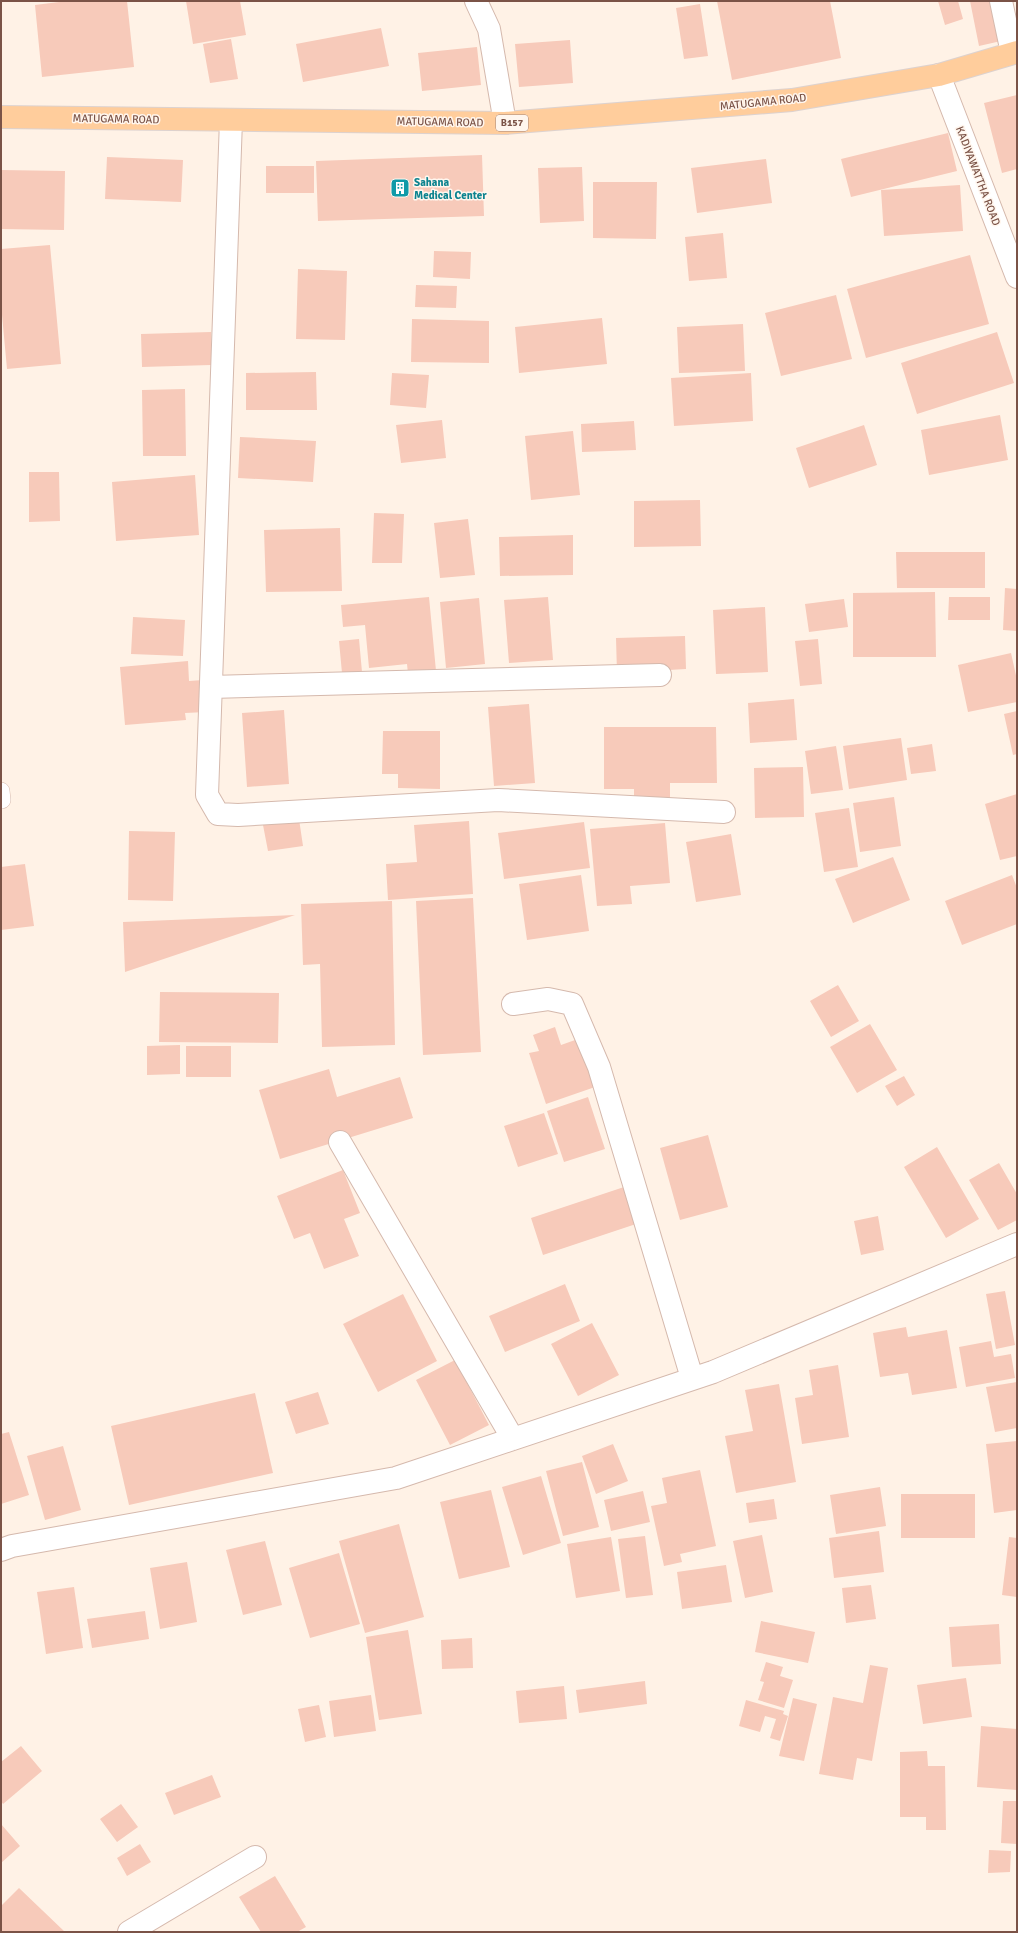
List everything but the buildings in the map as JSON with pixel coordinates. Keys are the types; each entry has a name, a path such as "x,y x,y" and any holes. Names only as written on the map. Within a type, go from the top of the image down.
{"main road":[{"name":"MATUGAMA ROAD","path":"1,117 505,123 792,100 939,75 1015,53"}],"street":[{"path":"476,1 489,29 505,123"},
{"path":"1001,1 1015,53"},
{"name":"KADIYAWATTHA ROAD","path":"939,75 1017,277"},
{"path":"231,120 207,795 218,814 238,815 498,800 724,812"},
{"path":"211,687 660,674"},
{"path":"513,1004 548,999 572,1004 599,1067 692,1378"},
{"path":"340,1142 512,1439"},
{"path":"1,1550 12,1546 396,1478 713,1372 1017,1244"},
{"path":"129,1932 255,1857"}],"place":[{"name":"Sahana Medical Center","path":"400,188"}]}
